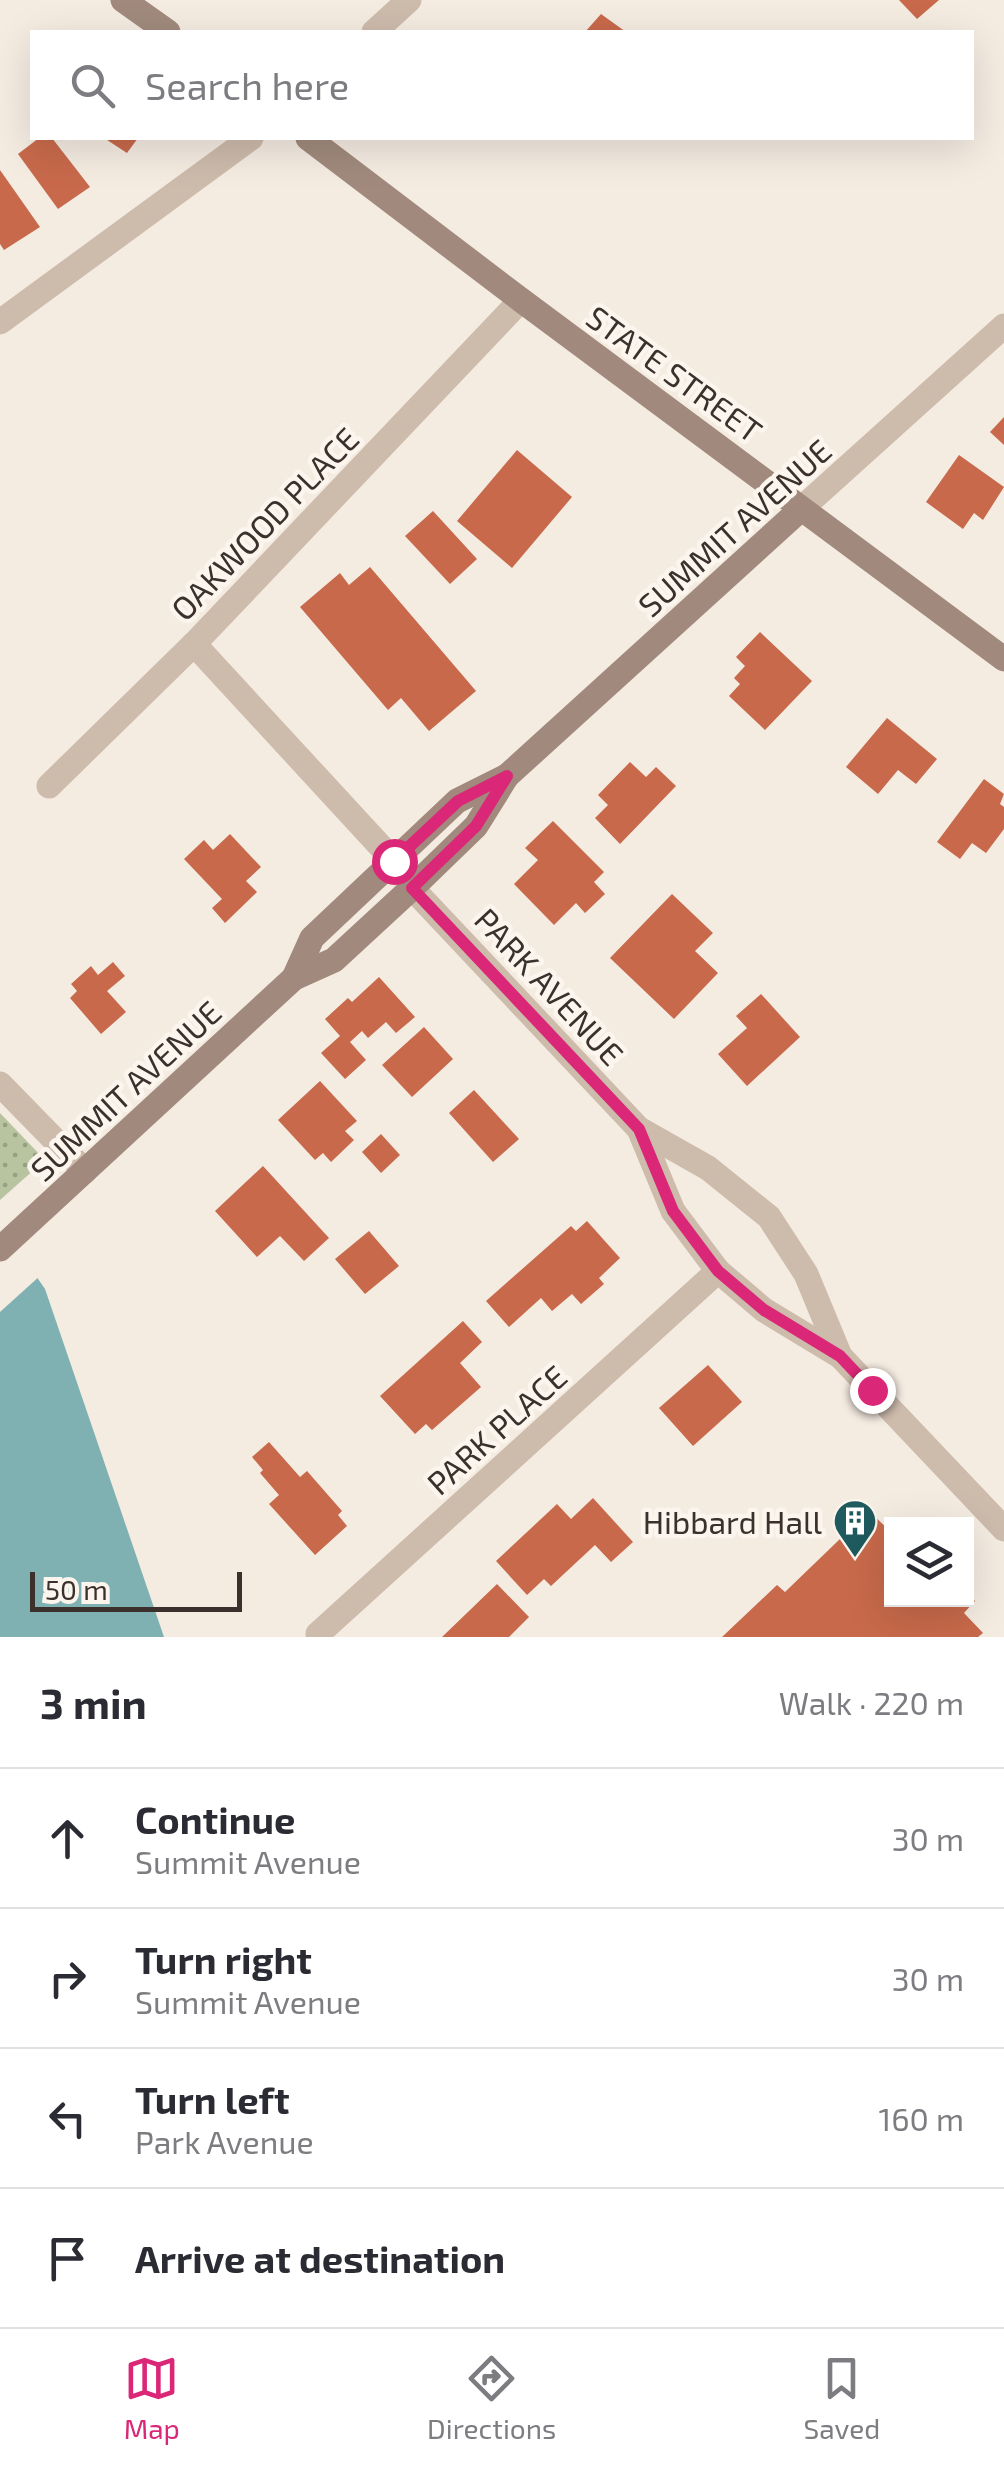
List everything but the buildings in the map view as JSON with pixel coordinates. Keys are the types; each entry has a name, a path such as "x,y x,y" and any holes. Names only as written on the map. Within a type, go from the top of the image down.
{"main road":[{"path":"124,0 165,30"},
{"name":"STATE STREET","path":"311,140 1004,659"},
{"name":"SUMMIT AVENUE","path":"294,978 312,938 458,801 507,776 802,509"},
{"name":"SUMMIT AVENUE","path":"0,1249 294,978 334,960 412,888 476,826 507,776"}],"street":[{"path":"376,30 410,0"},
{"path":"0,322 248,140"},
{"name":"OAKWOOD PLACE","path":"49,786 194,644 520,300"},
{"name":"SUMMIT AVENUE","path":"802,509 1004,326"},
{"path":"194,644 394,861"},
{"name":"PARK AVENUE","path":"412,888 639,1129 708,1168 769,1217 806,1274 840,1356"},
{"path":"0,1084 75,1180"},
{"name":"PARK AVENUE","path":"639,1129 673,1211 718,1271 764,1310 840,1356 1004,1528"},
{"name":"PARK PLACE","path":"318,1634 718,1271"}],"green space":[{"path":"0,1113 45,1160 0,1200"}],"water":[{"path":"0,1224 45,1289 164,1637 0,1637"}],"pier":[{"path":"0,1219 41,1275 0,1312"}],"place":[{"name":"Hibbard Hall","path":"855,1559"}],"route":[{"path":"394,861 458,801 507,776 476,826 412,888 639,1129 673,1211 718,1271 764,1310 840,1356 872,1390"}]}
